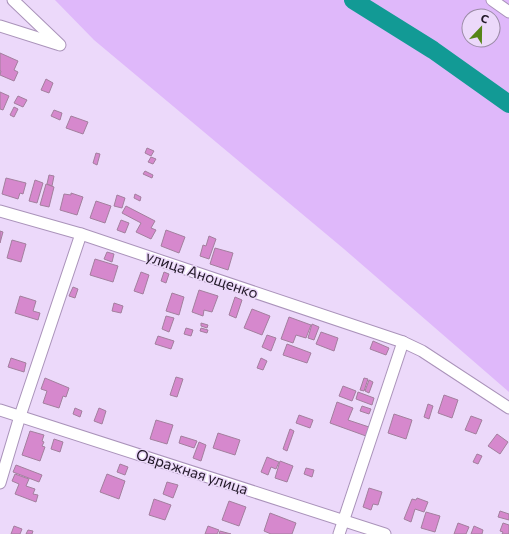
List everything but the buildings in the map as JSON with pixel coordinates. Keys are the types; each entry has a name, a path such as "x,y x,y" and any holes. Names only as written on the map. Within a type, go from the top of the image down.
{"street":[{"path":"0,26 60,44 13,0"},
{"path":"492,0 509,12"},
{"name":"улица Анощенко","path":"0,211 81,234 403,342 422,351 509,408"},
{"path":"0,483 20,416 81,234"},
{"path":"339,534 403,342"},
{"name":"Овражная улица","path":"0,410 385,534"}],"shaded area":[{"path":"55,0 509,0 509,392 344,249 94,40"}],"waterway":[{"path":"353,0 433,50 509,104"}]}
